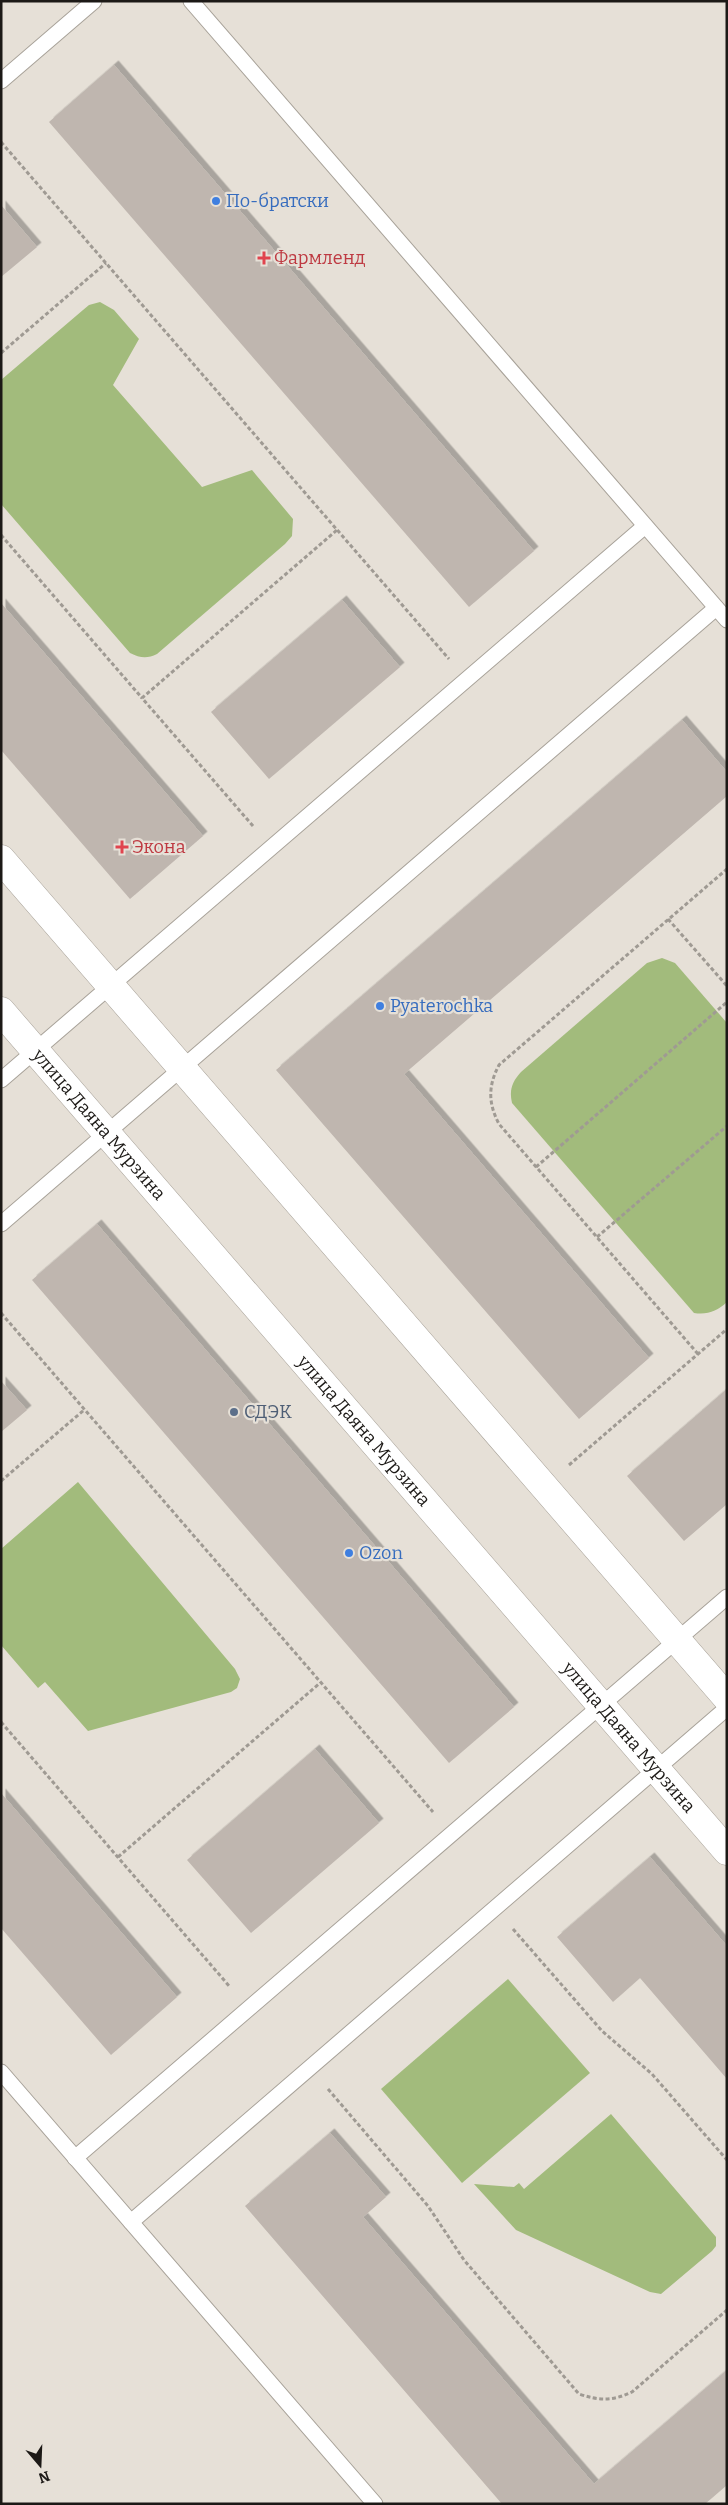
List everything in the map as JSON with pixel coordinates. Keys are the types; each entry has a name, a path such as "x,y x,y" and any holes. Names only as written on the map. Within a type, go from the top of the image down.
{"street":[{"path":"1,859 727,1698"},
{"name":"улица Даяна Мурзина","path":"1,1011 727,1851"}],"lane":[{"path":"1,81 94,1"},
{"path":"191,1 727,620"},
{"path":"1,1080 645,526"},
{"path":"1,1224 716,608"},
{"path":"75,2158 727,1597"},
{"path":"131,2222 727,1708"},
{"path":"1,2072 375,2504"}],"path":[{"path":"1,142 432,640"},
{"path":"1,354 106,263"},
{"path":"142,698 337,530"},
{"path":"1,535 237,808"},
{"path":"698,1354 499,1124 492,1109 490,1086 499,1065 727,868"},
{"path":"668,919 727,986"},
{"path":"536,1167 727,1002"},
{"path":"597,1237 727,1126"},
{"path":"1,1313 415,1792"},
{"path":"597,1441 727,1329"},
{"path":"1,1481 84,1410"},
{"path":"118,1857 320,1683"},
{"path":"1,1722 212,1967"},
{"path":"495,1908 602,2031 647,2069 727,2160"},
{"path":"310,2068 428,2206 464,2260 580,2394 599,2400 617,2399 632,2392 727,2310"}],"green space":[{"path":"100,302 114,310 139,339 113,385 202,487 252,470 293,519 292,536 285,544 157,654 147,657 140,657 130,653 1,504 1,380 89,305"},
{"path":"662,958 675,963 727,1023 727,1302 720,1308 708,1313 694,1313 512,1103 511,1098 512,1086 521,1072 647,963"},
{"path":"78,1482 235,1669 240,1679 237,1688 231,1692 88,1731 45,1682 38,1688 1,1645 1,1549"},
{"path":"508,1979 590,2073 462,2183 381,2089"},
{"path":"611,2114 716,2237 716,2246 712,2251 661,2294 650,2292 516,2230 474,2184 514,2187 519,2183 524,2189"}],"building":[{"path":"114,65 534,551 469,607 49,122"},
{"path":"1,205 37,247 1,277"},
{"path":"342,600 400,667 269,779 211,712"},
{"path":"1,603 203,836 130,899 1,750"},
{"path":"682,720 727,772 727,796 404,1074 649,1358 579,1419 276,1070"},
{"path":"97,1224 514,1707 449,1763 32,1280"},
{"path":"1,1381 27,1410 1,1432"},
{"path":"727,1389 727,1504 684,1541 627,1476"},
{"path":"315,1749 379,1823 251,1933 187,1860"},
{"path":"1,1793 177,1997 111,2055 1,1928"},
{"path":"650,1857 727,1946 727,2079 640,1978 613,2002 557,1937"},
{"path":"330,2133 386,2197 363,2217 594,2484 727,2370 727,2485 705,2504 502,2504 245,2206"}],"place":[{"name":"По-братски","path":"216,201"},
{"name":"Фармленд","path":"264,258"},
{"name":"Экона","path":"122,847"},
{"name":"Pyaterochka","path":"380,1006"},
{"name":"СДЭК","path":"234,1412"},
{"name":"Ozon","path":"349,1553"}]}
